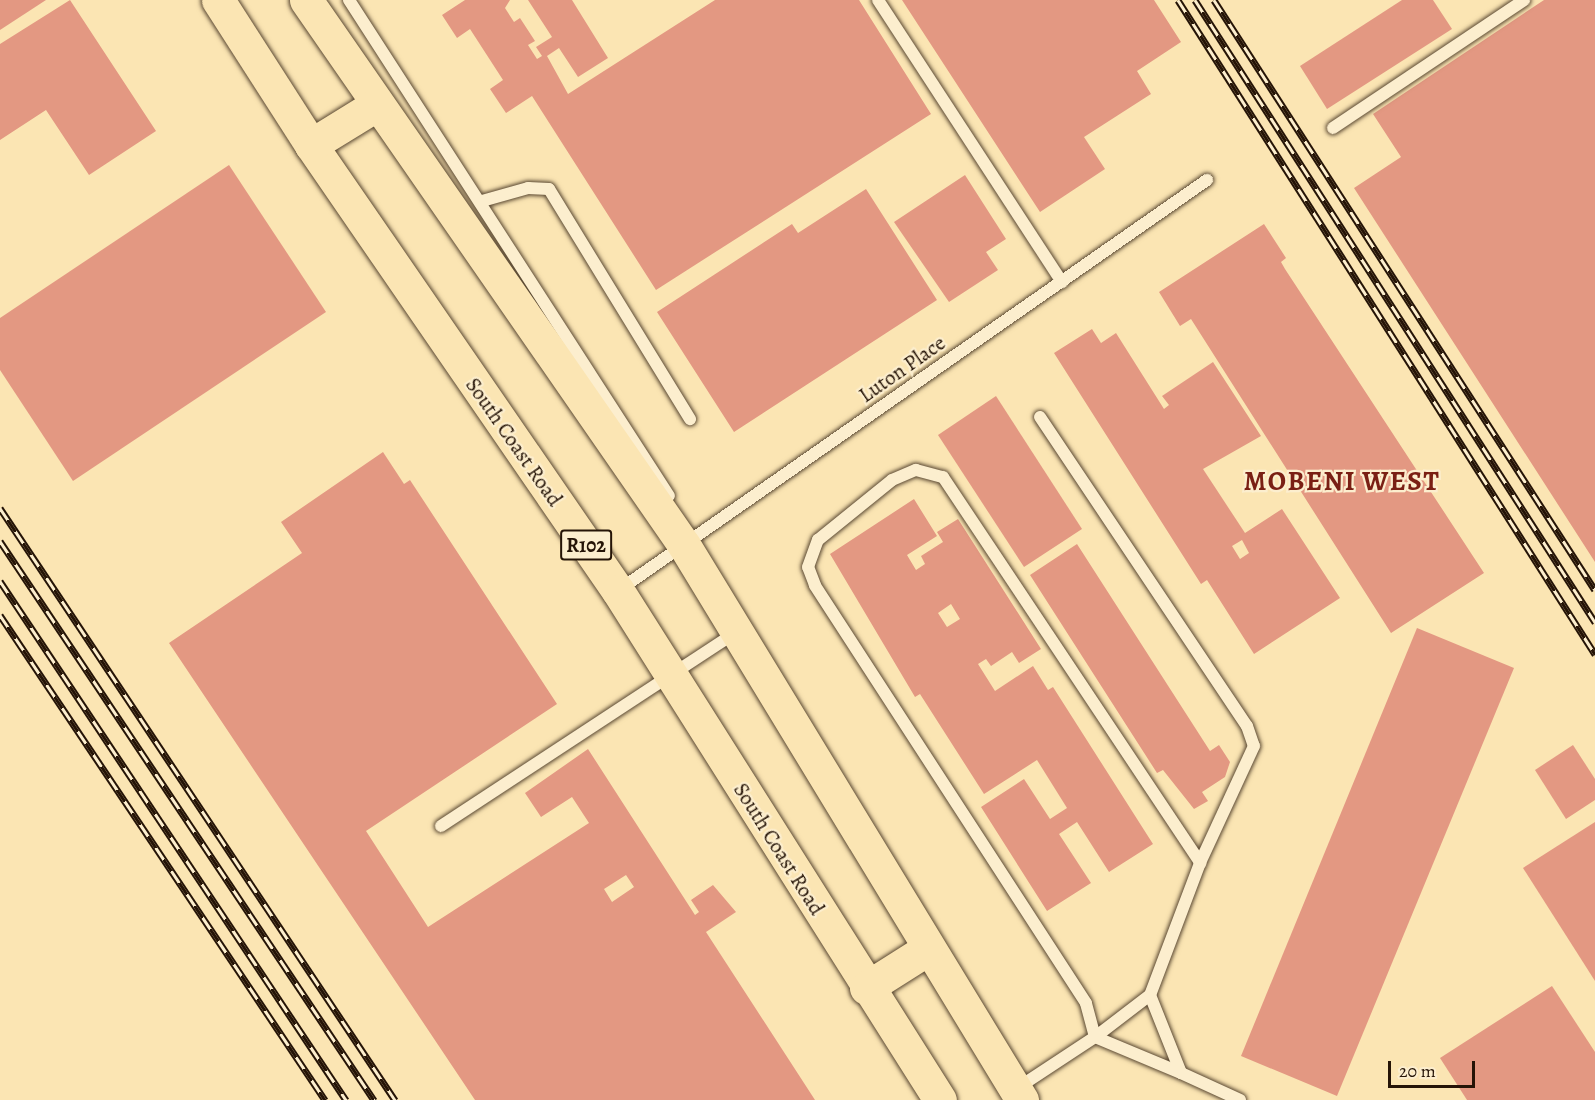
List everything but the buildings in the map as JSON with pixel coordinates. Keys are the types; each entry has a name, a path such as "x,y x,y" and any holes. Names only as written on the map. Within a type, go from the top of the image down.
{"highway":[{"name":"South Coast Road","path":"218,0 311,145 618,591 866,987 940,1100"},
{"path":"306,0 376,105 686,527 736,633 926,950 1019,1095"},
{"path":"311,145 376,105"},
{"path":"866,987 926,950"}],"lane":[{"path":"349,0 482,201 686,527"},
{"path":"878,0 1062,282"},
{"path":"1332,128 1524,0"},
{"name":"Luton Place","path":"618,591 686,527 1062,282 1207,180"},
{"path":"482,201 528,188 549,189 690,419"},
{"path":"1019,1095 1150,995 1200,863 1244,775 1254,746 1247,726 1040,417"},
{"path":"1095,1037 1086,1004 815,585 808,567 818,540 892,480 916,470 943,477 1094,712 1200,863"},
{"path":"441,826 668,674 736,633"},
{"path":"1150,995 1180,1073"},
{"path":"1095,1037 1240,1100"}],"railway":[{"path":"1178,0 1595,654"},
{"path":"1195,0 1595,622"},
{"path":"1214,0 1595,590"},
{"path":"0,508 395,1100"},
{"path":"0,541 374,1100"},
{"path":"0,581 346,1100"},
{"path":"0,615 325,1100"}],"district":[{"name":"MOBENI WEST","path":"1342,482"}]}
